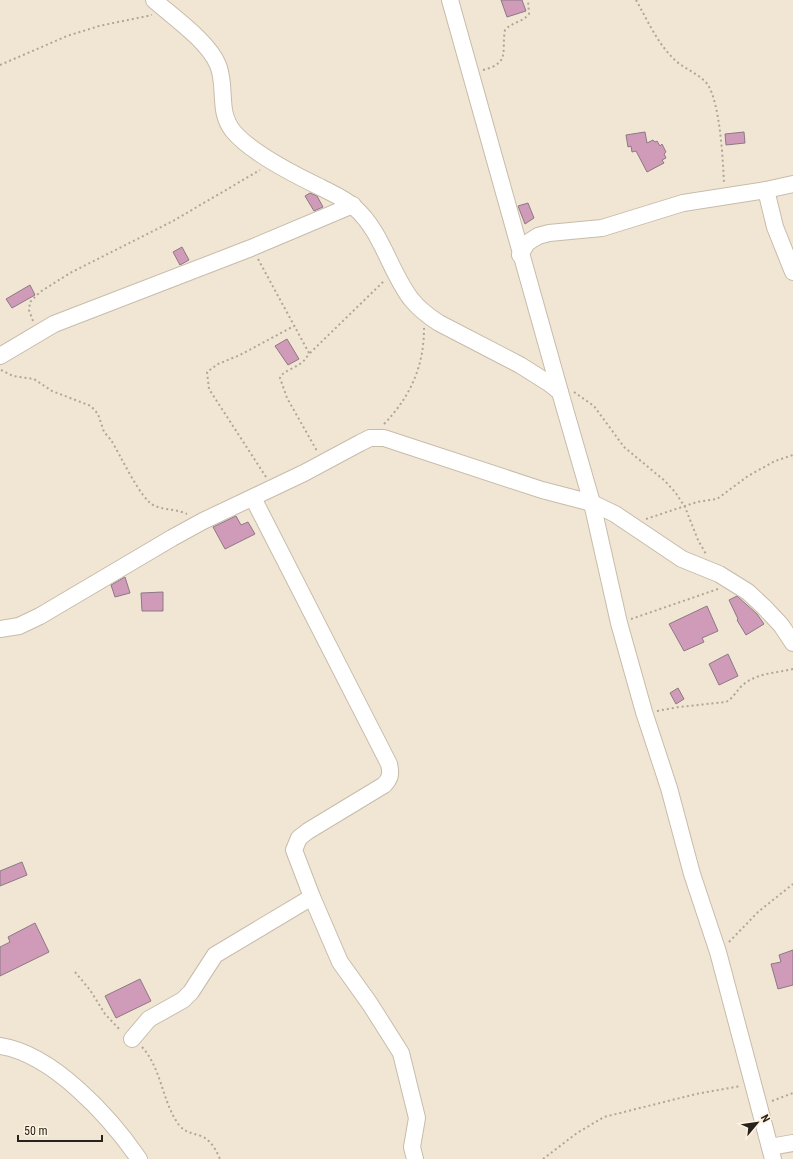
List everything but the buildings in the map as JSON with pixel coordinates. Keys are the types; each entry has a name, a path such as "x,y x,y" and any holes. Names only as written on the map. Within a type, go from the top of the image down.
{"street":[{"path":"154,0 196,37 217,64 222,80 223,109 226,119 234,132 273,162 353,205 367,220 411,299 424,313 438,323 558,386"},
{"path":"450,0 520,255 592,503 619,622 644,712 669,788 692,874 718,952 771,1153 793,1143"},
{"path":"520,255 531,239 549,233 602,228 666,207 793,184"},
{"path":"766,190 775,227 793,272"},
{"path":"0,356 54,324 251,248 353,205"},
{"path":"0,629 19,626 40,616 203,521 253,498 370,438 391,440 542,490 592,503 615,514 682,559 719,574 733,582 764,607 781,625 793,643"},
{"path":"253,498 389,764 391,773 389,779 384,785 308,831 295,844 294,850 312,897 340,962 402,1053 417,1118 412,1147 415,1159"},
{"path":"132,1039 149,1019 183,1000 191,992 215,955 312,897"},
{"path":"0,1046 22,1051 66,1078 108,1121 140,1159"}],"path":[{"path":"470,73 492,68 501,61 504,56 505,30 510,24 529,14 528,0"},
{"path":"636,0 658,39 676,61 704,81 709,88 720,134 724,197"},
{"path":"0,65 67,36 99,26 168,13"},
{"path":"39,333 29,310 30,302 40,292 70,273 128,245 194,210 273,162"},
{"path":"251,248 310,354"},
{"path":"323,463 287,398 280,382 282,373 301,365 310,354 395,270"},
{"path":"370,438 398,410 408,395 415,380 424,336 424,313"},
{"path":"273,488 209,389 206,376 207,372 218,364 240,355 294,326"},
{"path":"0,370 13,376 34,379 52,391 91,406 98,414 104,432 111,440 143,497 154,506 172,509 203,521"},
{"path":"558,386 594,406 624,447 665,481 685,507 698,540 719,574"},
{"path":"643,519 685,507 696,502 717,499 748,476 775,461 793,455"},
{"path":"619,622 679,604 733,582"},
{"path":"644,712 726,702 730,700 743,684 772,672 793,669"},
{"path":"718,952 758,912 793,884"},
{"path":"75,972 90,990 105,1014 118,1028 143,1049 153,1064 161,1081 168,1103 180,1125 190,1134 202,1136 207,1140 213,1146 220,1159"},
{"path":"543,1159 577,1133 604,1117 696,1094 753,1084"},
{"path":"758,1106 793,1093"}]}
